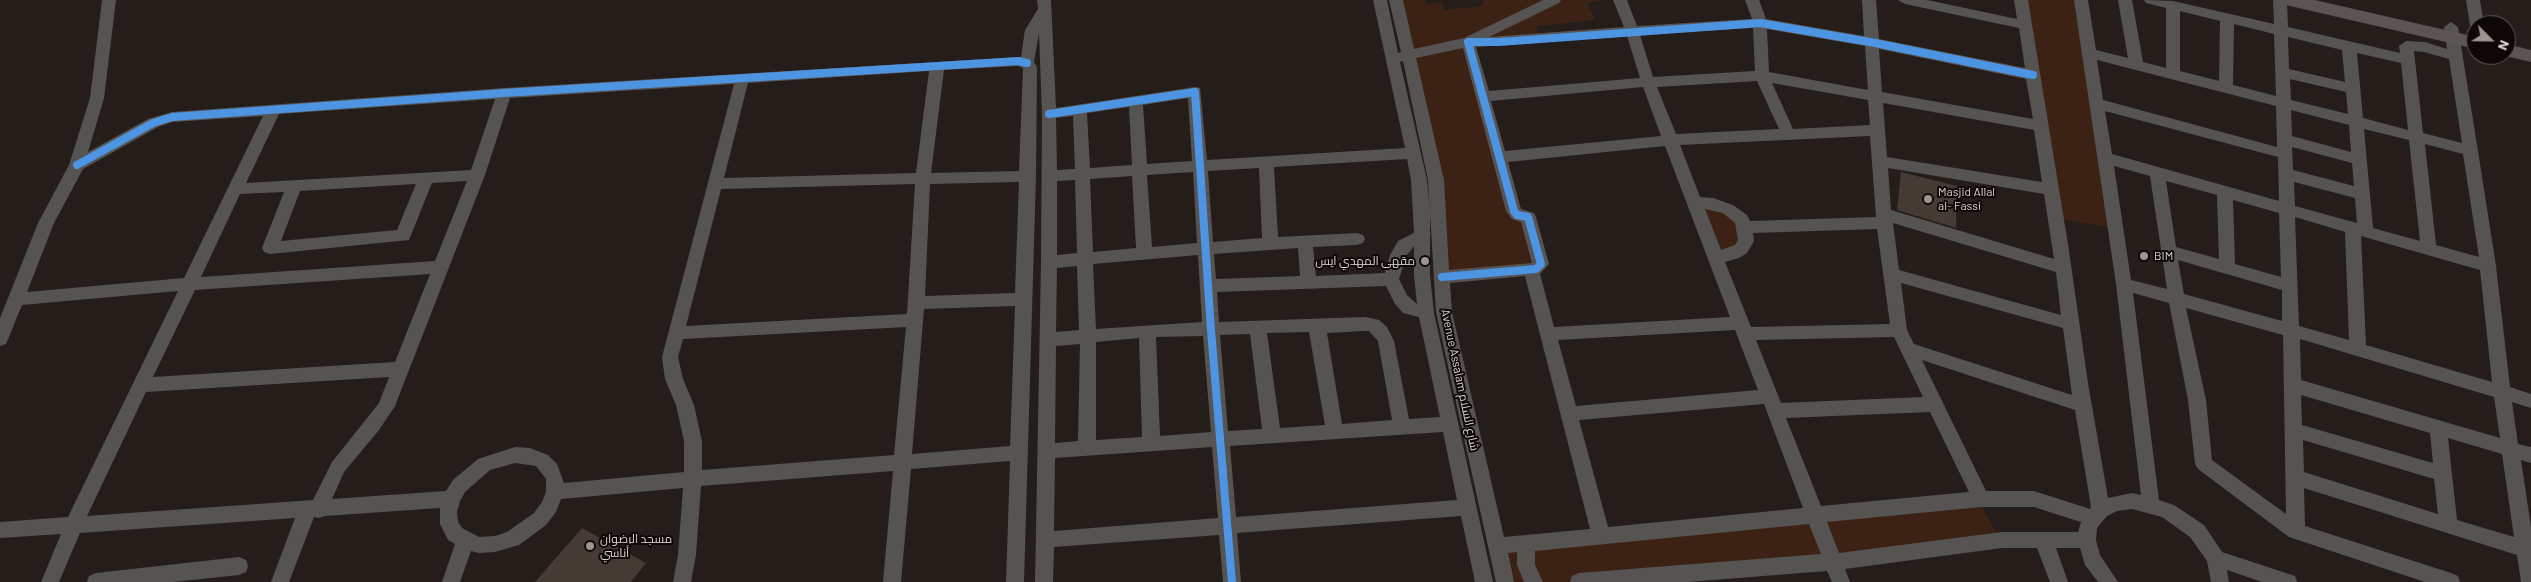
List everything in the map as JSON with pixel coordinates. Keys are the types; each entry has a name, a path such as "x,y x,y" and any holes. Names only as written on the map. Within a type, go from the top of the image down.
{"main road":[{"path":"2290,0 2451,32 2466,33"},
{"path":"2333,0 2451,32 2466,39"},
{"path":"2516,42 2531,46"},
{"path":"2516,52 2531,56"}],"street":[{"path":"0,339 46,223 77,165 97,98 109,0"},
{"name":"Avenue Assalam شارع السلام","path":"1380,0 1401,57 1436,180 1431,211 1422,236 1422,276 1426,313 1484,582"},
{"name":"Avenue Assalam شارع السلام","path":"1396,0 1401,57 1419,180 1431,211 1442,277 1444,312 1505,582"},
{"path":"1468,42 1554,0"},
{"path":"1620,0 1670,140 1696,203 1841,582"},
{"path":"1752,0 1760,23 1762,76 1788,134"},
{"path":"1869,0 1870,42 1884,218 1899,330 1981,499"},
{"path":"1904,0 2026,25"},
{"path":"2021,0 2063,268 2097,514"},
{"path":"2081,0 2099,104 2152,505"},
{"path":"2125,0 2136,64"},
{"path":"2151,0 2407,60"},
{"path":"2280,0 2296,531"},
{"path":"2473,0 2475,15"},
{"path":"1015,582 1028,176 1030,67 1027,63 1032,30 1044,5"},
{"path":"1044,5 1049,114 1049,262 1043,540 1044,582"},
{"path":"2173,5 2173,74"},
{"path":"2226,88 2227,18"},
{"path":"1401,57 1468,42 1499,42 1760,23 1870,42 2034,75"},
{"path":"2451,32 2488,266 2510,449 2525,501 2530,582"},
{"path":"1442,277 1539,268 1541,264 1528,217 1518,215 1514,211 1468,42"},
{"path":"2429,250 2418,137 2406,46 2411,45 2454,56"},
{"path":"2348,46 2363,194 2354,283 2358,349"},
{"path":"2089,53 2471,151"},
{"path":"77,165 153,123 172,117 504,93 937,68 1018,61 1027,63"},
{"path":"892,582 916,303 923,178 937,68"},
{"path":"2282,72 2353,89"},
{"path":"1483,97 1648,82 1762,76 2042,126"},
{"path":"682,582 687,555 693,478 693,441 685,405 674,379 670,357 713,184 742,79"},
{"path":"1049,114 1195,92 1209,286 1210,330 1222,441 1232,582"},
{"path":"280,582 313,510 338,467 373,425 386,406 478,175 504,93"},
{"path":"1136,101 1144,253"},
{"path":"2099,104 2285,147 2359,159"},
{"path":"1080,109 1088,337 1087,449"},
{"path":"50,582 74,524 273,111"},
{"path":"1499,157 1670,140 1877,130"},
{"path":"1048,176 1414,153"},
{"path":"2105,158 2488,266"},
{"path":"1879,161 2050,189"},
{"path":"1266,162 1270,243"},
{"path":"2157,173 2176,298 2197,400 2204,464 2296,531 2451,582"},
{"path":"2286,174 2363,194"},
{"path":"236,189 478,175"},
{"path":"713,184 1028,176"},
{"path":"294,186 270,248 403,236 426,178"},
{"path":"2225,192 2227,269"},
{"path":"1696,203 1713,204 1728,209 1741,219 1745,227 1746,241 1741,249 1728,256 1716,257"},
{"path":"1745,227 1884,218 2063,268"},
{"path":"1422,236 1404,245 1398,254 1391,279 1400,300 1409,308 1426,313"},
{"path":"1049,262 1085,257 1270,243 1358,239"},
{"path":"1305,242 1309,282"},
{"path":"2170,252 2290,286"},
{"path":"17,300 190,284 440,267"},
{"path":"1531,269 1601,536"},
{"path":"1891,274 2071,324"},
{"path":"1209,286 1391,279"},
{"path":"2124,284 2358,349 2531,401"},
{"path":"916,303 1023,299"},
{"path":"677,333 914,320"},
{"path":"1048,340 1147,331 1309,325 1315,327 1373,325 1381,332 1386,341 1402,428"},
{"path":"1315,327 1319,332 1335,433"},
{"path":"1258,328 1272,436"},
{"path":"1548,334 1744,328 1899,330"},
{"path":"1147,331 1151,444"},
{"path":"1909,349 2082,405"},
{"path":"141,385 401,369"},
{"path":"2293,385 2531,455"},
{"path":"1570,414 1773,404 1936,404"},
{"path":"1045,451 1222,441 1450,424"},
{"path":"2438,428 2448,525"},
{"path":"2293,430 2442,474"},
{"path":"555,492 693,478 1018,454"},
{"path":"515,455 530,456 546,464 555,479 555,492 550,506 540,519 512,539 495,544 479,545 465,541 455,534 449,524 448,512 451,499 470,474 484,464 515,455"},
{"path":"2293,477 2528,551"},
{"path":"0,530 313,510 451,499"},
{"path":"1497,546 1981,499 2034,499 2097,514"},
{"path":"2106,581 2092,559 2087,540 2088,528 2097,514 2115,503 2132,501 2168,511 2197,531 2216,558 2220,582"},
{"path":"1043,540 1468,507"},
{"path":"2042,539 2059,582"},
{"path":"1579,582 1833,562 2002,540 2087,540"},
{"path":"451,582 465,541"},
{"path":"1526,544 1526,566 1534,582"},
{"path":"2216,558 2288,582"},
{"path":"96,582 148,579 239,566"}],"shaded area":[{"path":"1396,0 1426,0 1427,4 1442,2 1444,10 1483,6 1483,0 1605,0 1588,3 1595,20 1536,26 1539,35 1468,42 1518,216 1526,215 1541,268 1442,277 1439,212"},
{"path":"2026,0 2084,0 2120,229 2060,219"},
{"path":"1703,205 1733,216 1741,241 1722,255"},
{"path":"1979,501 2000,540 1579,582 1505,582 1497,546"}],"building":[{"name":"Masjid Allal al- Fassi","path":"1901,172 1957,186 1956,228 1897,210"},
{"name":"مسجد الرضوان أناسي","path":"582,528 646,563 631,582 535,582"}],"cycle path":[{"path":"1442,277 1536,269 1541,264 1528,217 1517,215 1514,211 1468,42 1499,42 1760,23 1870,42 2033,75"},
{"path":"77,165 153,123 172,117 504,93 1018,61 1027,63"},
{"path":"1049,114 1195,92 1211,330 1232,582"}],"place":[{"name":"Masjid Allal al- Fassi","path":"1928,199"},
{"name":"BIM","path":"2144,256"},
{"name":"مقهى المهدي ايس","path":"1425,261"},
{"name":"مسجد الرضوان أناسي","path":"590,546"}]}
